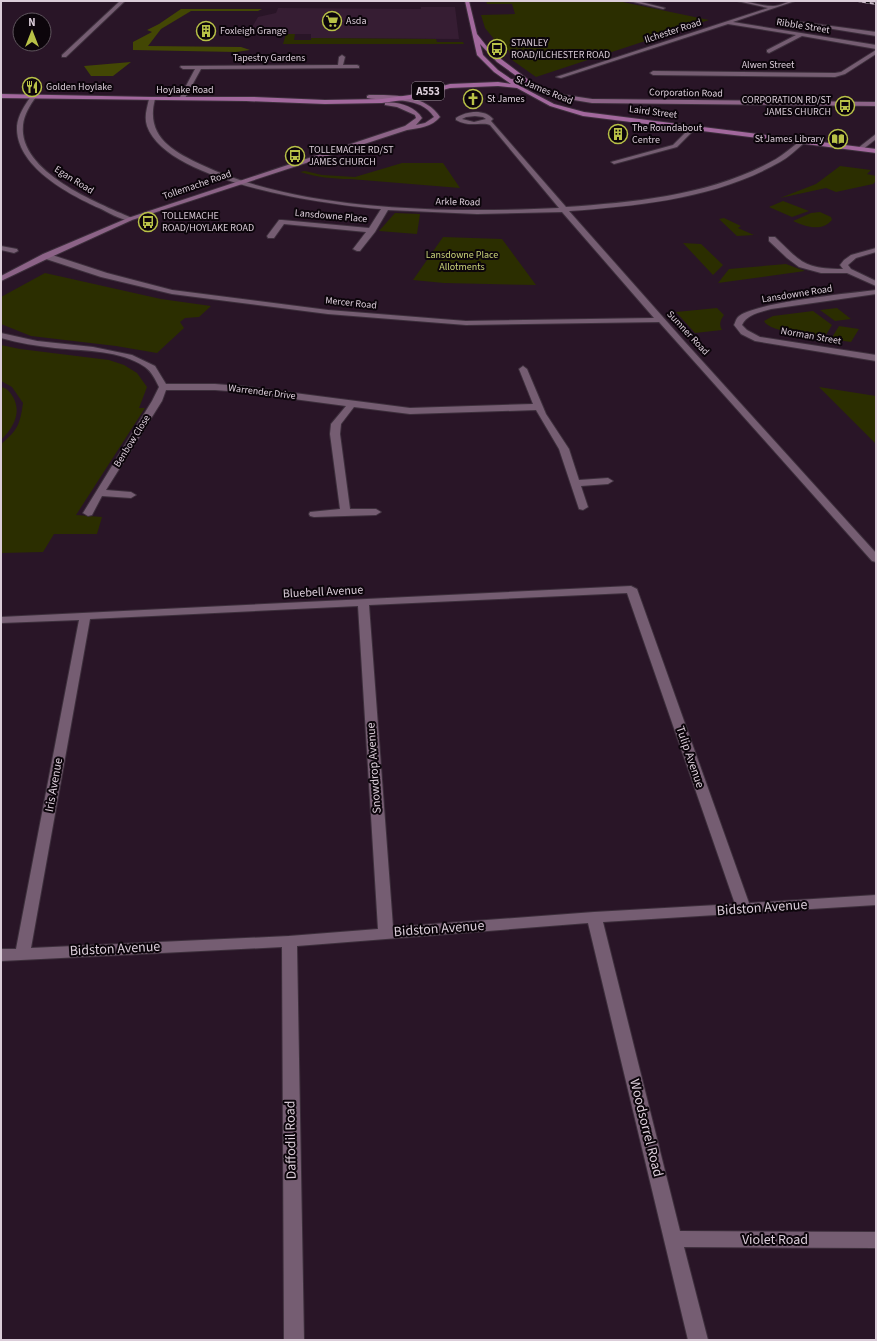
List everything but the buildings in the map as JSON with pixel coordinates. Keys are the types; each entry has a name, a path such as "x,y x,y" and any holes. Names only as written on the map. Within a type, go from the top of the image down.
{"main road":[{"path":"467,1 480,55 508,80 524,89"},
{"path":"475,32 492,54 530,83"},
{"path":"488,82 496,78 499,73"},
{"name":"St James Road","path":"508,80 514,77 515,73"},
{"name":"St James Road","path":"246,99 368,100 428,92 450,86 508,80 530,83 577,108 617,118"},
{"name":"St James Road","path":"403,96 439,83 488,82 524,89 552,105 569,111 617,118"},
{"name":"Hoylake Road","path":"1,96 246,99"},
{"name":"Laird Street","path":"617,118 876,151"}],"street":[{"path":"64,56 124,1"},
{"path":"631,1 663,8"},
{"path":"739,1 773,7"},
{"name":"Ilchester Road","path":"559,77 793,1"},
{"name":"Ribble Street","path":"727,23 876,46"},
{"path":"797,24 806,23 876,34"},
{"path":"769,51 801,35"},
{"name":"Alwen Street","path":"653,73 834,75 843,73 876,52"},
{"path":"340,67 342,57"},
{"name":"Tapestry Gardens","path":"183,67 358,67"},
{"path":"182,99 199,67"},
{"path":"420,103 418,98 428,92"},
{"name":"Corporation Road","path":"552,95 592,101"},
{"path":"368,100 394,99 403,96"},
{"name":"Tollemache Road","path":"1,279 46,256 130,219 436,119 436,114 420,103 403,96"},
{"name":"Egan Road","path":"33,97 25,109 20,128 22,143 31,159 53,180 72,192 130,219"},
{"name":"Arkle Road","path":"152,99 148,108 148,121 155,136 162,143 192,164 240,182 268,190 307,198 386,208 454,212 565,210 647,201 674,196 720,184 773,164 802,142"},
{"path":"394,99 394,103 398,105"},
{"path":"368,100 398,105 412,111 418,116 418,121 406,128"},
{"name":"Corporation Road","path":"577,108 575,105 576,103 592,101 876,104"},
{"name":"Sumner Road","path":"487,121 492,124 661,320 876,559"},
{"path":"614,162 675,146 694,128"},
{"path":"860,149 876,136"},
{"name":"Lansdowne Place","path":"357,248 372,230 386,208"},
{"name":"Lansdowne Place","path":"271,236 282,222 372,230"},
{"path":"772,239 796,262 804,267 825,271 848,271 876,284"},
{"path":"1,248 14,251"},
{"path":"848,271 844,265 846,261 876,250"},
{"name":"Mercer Road","path":"46,256 104,275 172,292 328,312 466,322 661,320"},
{"name":"Lansdowne Road","path":"744,332 738,325 741,318 752,312 771,307 876,292"},
{"name":"Norman Street","path":"744,332 758,339 876,358"},
{"path":"1,335 33,344 95,350 125,356 146,364 159,376 163,387"},
{"path":"523,369 544,421 564,450 583,506"},
{"name":"Warrender Drive","path":"163,387 215,386 410,410 539,407"},
{"name":"Benbow Close","path":"88,513 157,401 163,387"},
{"path":"345,512 335,434 336,424 352,404"},
{"path":"575,483 608,481"},
{"path":"99,494 131,495"},
{"path":"314,514 376,512"},
{"name":"Bluebell Avenue","path":"1,620 631,589 636,604"},
{"name":"Snowdrop Avenue","path":"363,603 386,933"},
{"name":"Tulip Avenue","path":"636,604 744,909"},
{"name":"Iris Avenue","path":"23,954 85,616"},
{"name":"Bidston Avenue","path":"1,955 289,941 594,917 876,900"},
{"name":"Woodsorrel Road","path":"594,917 698,1340"},
{"name":"Daffodil Road","path":"289,941 294,1340"},
{"name":"Violet Road","path":"674,1240 876,1240"}],"shaded area":[{"path":"421,7 455,7 459,39 311,38 311,34 248,34 258,17 276,13 278,8 421,9"},
{"path":"181,9 262,9 258,11 191,11 161,29 148,46 241,47 250,50 236,52 133,50 133,42 152,32 147,30 159,24"},
{"path":"131,62 113,76 91,76 84,66"}],"green space":[{"path":"486,1 618,1 709,20 536,77 512,60 509,51 494,39 485,28 481,15 515,14 512,4 487,4"},
{"path":"286,34 295,34 294,40 311,40 311,38 436,39 437,42 463,42 464,44 283,44"},
{"path":"402,163 443,163 460,188 331,178 300,172 305,171 322,175 355,177"},
{"path":"840,166 871,170 867,174 876,176 876,181 873,184 836,192 826,188 780,198 816,184"},
{"path":"783,201 809,211 792,217 769,207"},
{"path":"820,212 831,217 832,220 828,224 814,227 793,221 811,213"},
{"path":"395,213 420,214 417,234 379,231"},
{"path":"724,218 741,226 738,228 754,235 737,236 719,219"},
{"name":"Lansdowne Place Allotments","path":"443,237 502,239 536,285 444,283 413,280"},
{"path":"683,243 701,244 723,265 713,275"},
{"path":"786,264 805,271 718,283 729,269"},
{"path":"45,273 161,299 211,306 199,317 185,318 180,322 184,328 157,353 116,346 31,336 1,324 1,297"},
{"path":"717,308 724,315 720,322 722,330 695,333 676,312"},
{"path":"837,308 851,319 835,321 820,310"},
{"path":"813,311 832,325 824,338 774,328 767,325 764,321 773,316"},
{"path":"839,326 859,329 851,342 831,339"},
{"path":"1,345 20,349 109,360 124,365 137,373 147,387 139,408 145,408 76,515 102,517 97,534 54,534 43,552 1,553 1,444 15,430 21,416 23,403 12,387 1,381"},
{"path":"1,387 7,389 11,393 17,409 15,420 1,440"},
{"path":"819,387 876,396 876,444"}],"railway":[{"path":"858,1 876,4"}],"place":[{"name":"Asda","path":"332,21"},
{"name":"Foxleigh Grange","path":"206,31"},
{"name":"STANLEY ROAD/ILCHESTER ROAD","path":"497,49"},
{"name":"Golden Hoylake","path":"32,87"},
{"name":"St James","path":"473,99"},
{"name":"CORPORATION RD/ST JAMES CHURCH","path":"845,106"},
{"name":"The Roundabout Centre","path":"618,134"},
{"name":"St James Library","path":"838,139"},
{"name":"TOLLEMACHE RD/ST JAMES CHURCH","path":"295,156"},
{"name":"TOLLEMACHE ROAD/HOYLAKE ROAD","path":"148,222"}]}
